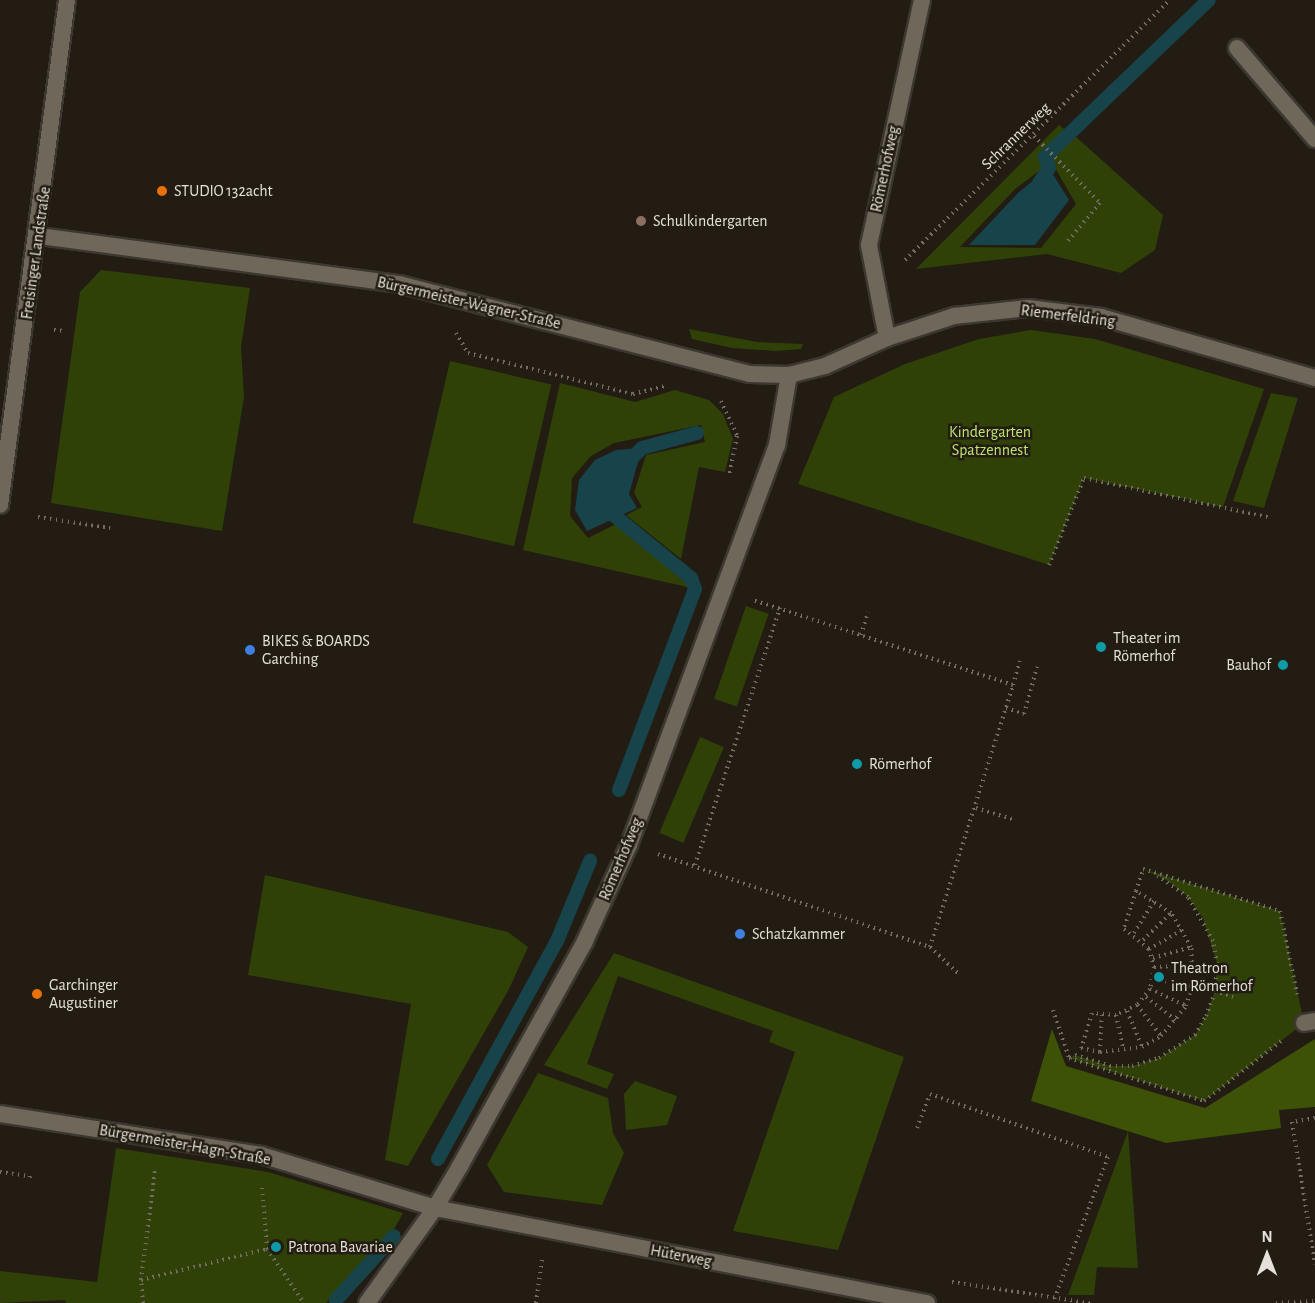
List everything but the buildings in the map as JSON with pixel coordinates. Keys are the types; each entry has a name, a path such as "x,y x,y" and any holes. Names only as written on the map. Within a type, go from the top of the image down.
{"street":[{"name":"Freisinger Landstraße","path":"0,505 39,236 67,0"},
{"name":"Römerhofweg","path":"887,338 879,287 868,245 922,0"},
{"path":"1237,48 1315,139"},
{"name":"Bürgermeister-Wagner-Straße","path":"39,236 399,284 749,374 789,375"},
{"name":"Riemerfeldring","path":"789,375 825,366 887,338 954,316 1028,308 1101,317 1315,378"},
{"name":"Römerhofweg","path":"367,1303 435,1208 585,941 629,845 777,445 789,375"},
{"name":"Bürgermeister-Hagn-Straße","path":"0,1114 261,1155 435,1208"},
{"name":"Hüterweg","path":"435,1208 927,1303"}],"path":[{"name":"Schrannerweg","path":"879,287 1170,0"},
{"path":"1034,136 1100,202 1068,241"},
{"path":"452,326 468,352 633,394 675,383"},
{"path":"715,393 728,411 737,436 729,476"},
{"path":"1049,565 1084,478 1268,517"},
{"path":"38,516 110,528"},
{"path":"750,599 1013,685"},
{"path":"695,865 780,608"},
{"path":"861,635 868,612"},
{"path":"930,947 976,808 1020,661"},
{"path":"1006,708 1024,714 1038,667"},
{"path":"976,808 1012,819"},
{"path":"629,845 695,865 930,947 960,975"},
{"path":"1136,891 1155,900 1171,913 1183,929 1191,947 1194,965 1192,986 1186,1006 1177,1021 1161,1036 1142,1047 1100,1052 1081,1048 1092,1013 1116,1015 1127,1011 1146,997 1150,989 1153,979 1153,958 1143,940 1124,929 1136,891 1143,869"},
{"path":"1069,1058 1075,1055 1110,1066 1132,1066 1159,1058 1195,1035 1215,991 1217,964 1203,918 1188,897 1168,880 1143,869"},
{"path":"1069,1058 1204,1101 1309,1022 1280,911 1143,869"},
{"path":"1134,933 1155,900"},
{"path":"1143,940 1171,913"},
{"path":"1149,949 1183,929"},
{"path":"1153,958 1191,947"},
{"path":"1154,967 1194,965"},
{"path":"1153,979 1192,986"},
{"path":"1150,989 1186,1006"},
{"path":"1215,991 1233,997"},
{"path":"1146,997 1177,1021"},
{"path":"1137,1005 1161,1036"},
{"path":"1053,1010 1069,1058"},
{"path":"1127,1011 1142,1047"},
{"path":"1100,1052 1102,1015"},
{"path":"1116,1015 1123,1050"},
{"path":"917,1128 930,1094 1108,1157 1054,1300"},
{"path":"1315,1118 1292,1122 1315,1264"},
{"path":"143,1303 141,1280 158,1139"},
{"path":"261,1155 267,1249 304,1303"},
{"path":"0,1172 30,1176 29,1180"},
{"path":"141,1280 267,1249"},
{"path":"536,1303 543,1252"},
{"path":"1276,1303 1315,1301"}],"green space":[{"path":"1059,125 1066,131 1040,155 1043,168 1015,189 960,247 1041,248 1076,204 1051,161 1075,136 1163,215 1155,250 1121,273 1047,254 916,269"},
{"path":"101,270 250,288 241,347 244,397 222,531 51,503 80,292"},
{"path":"689,329 757,342 803,344 801,349 775,351 732,348 692,339"},
{"name":"Kindergarten Spatzennest","path":"1031,330 1095,339 1264,389 1223,507 1084,478 1049,565 798,484 834,397 905,364 979,339"},
{"path":"450,361 551,384 514,546 413,523"},
{"path":"560,383 635,402 675,390 709,400 723,414 733,439 725,472 699,467 681,559 626,515 642,507 634,493 646,455 705,442 701,425 614,443 591,456 572,478 570,516 588,538 618,523 692,588 523,550"},
{"path":"1271,393 1298,398 1264,508 1233,501"},
{"path":"746,606 769,614 737,706 714,699"},
{"path":"700,737 724,747 683,843 659,833"},
{"path":"1143,869 1280,911 1304,1023 1204,1101 1069,1058 1075,1055 1110,1066 1132,1066 1159,1058 1195,1035 1206,1016 1215,991 1217,964 1203,918 1188,897 1168,881"},
{"path":"265,875 508,932 528,947 509,989 408,1166 385,1160 411,1004 248,975"},
{"path":"614,953 904,1057 838,1250 733,1231 795,1052 769,1042 773,1031 618,976 587,1064 614,1074 607,1089 544,1065"},
{"path":"1052,1029 1066,1066 1205,1108 1315,1039 1315,1107 1279,1110 1281,1128 1166,1143 1031,1101"},
{"path":"538,1073 608,1098 613,1133 624,1153 602,1205 504,1192 487,1165"},
{"path":"635,1081 677,1096 667,1125 626,1130 624,1094"},
{"path":"1128,1131 1138,1268 1097,1267 1094,1295 1068,1295"},
{"path":"116,1148 268,1172 403,1213 392,1233 326,1303 66,1303 65,1300 0,1303 0,1271 97,1282"}],"water":[{"path":"1049,168 1069,200 1035,245 969,245 1019,192"},
{"path":"642,448 629,494 637,508 587,531 575,510 579,480 595,460 616,450"}],"waterway":[{"path":"1039,183 1049,168 1045,157 1209,0"},
{"path":"630,460 642,448 697,433"},
{"path":"609,503 610,512 691,578 695,589 619,790"},
{"path":"438,1159 557,941 590,861"},
{"path":"336,1300 394,1236"}],"place":[{"name":"STUDIO 132acht","path":"162,191"},
{"name":"Schulkindergarten","path":"641,221"},
{"name":"Theater im Römerhof","path":"1101,647"},
{"name":"BIKES & BOARDS Garching","path":"250,650"},
{"name":"Bauhof","path":"1283,665"},
{"name":"Römerhof","path":"857,764"},
{"name":"Schatzkammer","path":"740,934"},
{"name":"Theatron im Römerhof","path":"1159,977"},
{"name":"Garchinger Augustiner","path":"37,994"},
{"name":"Patrona Bavariae","path":"276,1247"}]}
